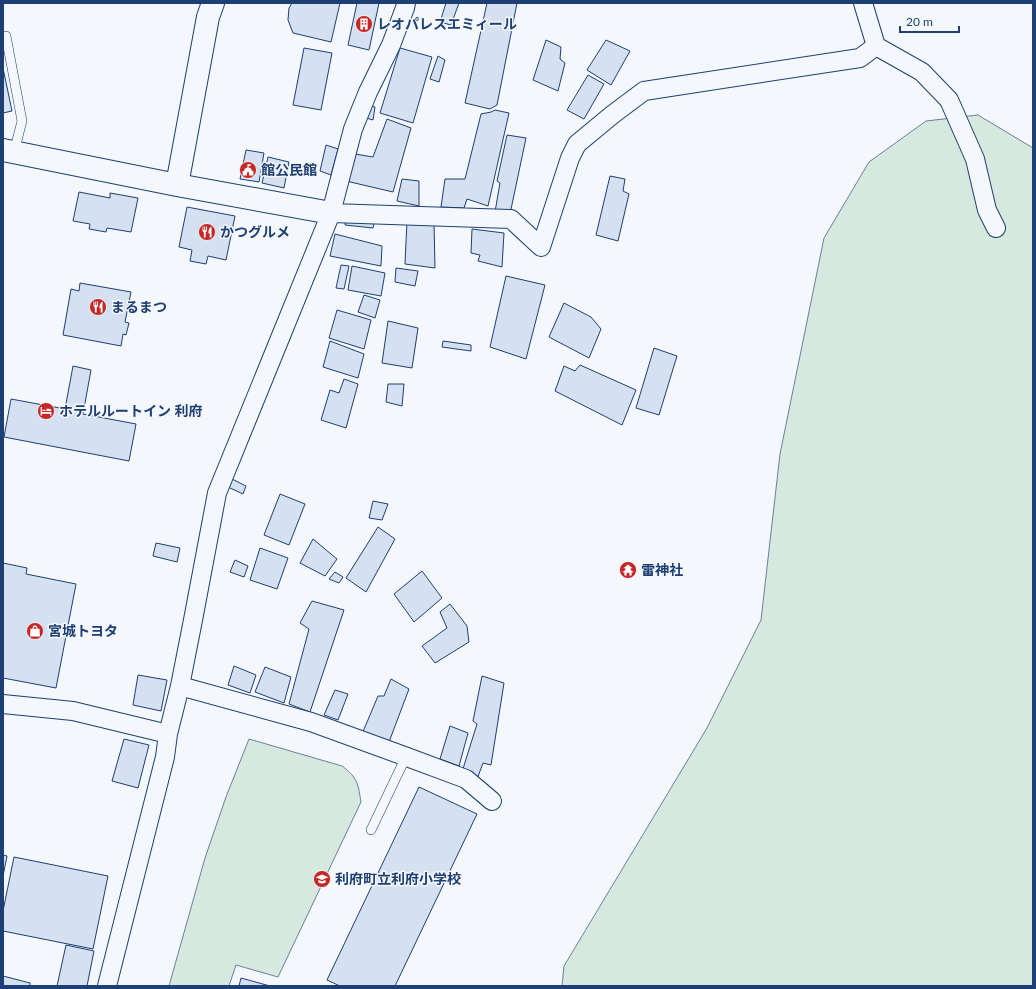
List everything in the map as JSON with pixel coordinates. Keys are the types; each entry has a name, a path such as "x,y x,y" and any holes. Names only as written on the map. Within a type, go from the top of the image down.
{"street":[{"path":"177,185 208,17 213,3"},
{"path":"107,986 165,757 168,734 180,686 217,494 331,213 353,128 368,92 392,45 406,8 406,3"},
{"path":"863,3 876,46 922,72 949,100 975,159 987,210 996,228"},
{"path":"8,151 177,185 331,213 511,219 541,247 570,158 577,144 644,91 860,58 876,46"},
{"path":"180,686 311,722 407,757 466,779 492,801"},
{"path":"3,704 73,710 168,734"}],"lane":[{"path":"6,36 22,121 8,151"},
{"path":"371,830 402,764 407,757"}],"shaded area":[{"path":"978,115 1033,148 1033,986 562,986 564,966 707,728 761,620 780,454 824,238 869,162 926,121"},
{"path":"249,739 342,766 354,778 359,790 361,802 278,977 236,965 229,986 169,986 205,858 226,797"}],"building":[{"path":"292,3 340,3 331,42 293,33 288,20 289,8"},
{"name":"レオパレスエミィール","path":"357,3 379,3 369,50 348,45"},
{"path":"446,3 459,3 451,25 440,22"},
{"path":"487,3 517,3 497,105 490,109 465,103"},
{"path":"546,40 561,47 560,59 565,63 558,91 533,80"},
{"path":"606,40 630,51 611,85 587,70"},
{"path":"304,48 332,53 321,110 293,105"},
{"path":"400,48 432,57 413,123 380,113"},
{"path":"438,56 445,60 439,82 430,79"},
{"path":"3,68 12,111 3,113"},
{"path":"588,75 604,84 584,119 567,110"},
{"path":"367,105 375,107 373,120 363,117"},
{"path":"495,110 509,113 488,206 467,199 464,208 441,207 445,179 465,179 481,114"},
{"path":"387,119 411,128 393,192 346,181 355,154 373,157"},
{"path":"507,135 526,138 510,214 495,212 500,183 497,181"},
{"path":"326,145 338,149 331,175 320,171"},
{"path":"246,150 264,153 259,182 240,179"},
{"path":"268,157 289,162 284,188 262,183"},
{"path":"610,176 625,179 623,191 629,194 618,241 596,235"},
{"path":"402,179 419,181 419,206 397,201"},
{"path":"79,192 110,198 110,193 138,198 131,232 107,228 106,232 89,229 90,224 73,221"},
{"name":"かつグルメ","path":"187,207 235,216 226,260 208,256 206,264 190,261 192,250 179,247"},
{"path":"346,218 375,219 373,228 345,225"},
{"path":"407,221 434,223 435,268 405,264"},
{"path":"472,229 504,233 502,267 478,261 480,255 471,253"},
{"path":"335,234 382,246 381,266 330,256"},
{"path":"341,265 349,266 344,289 336,288"},
{"path":"352,266 385,273 381,296 348,290"},
{"path":"396,268 418,271 415,286 395,282"},
{"path":"506,276 545,285 526,359 490,347"},
{"name":"まるまつ","path":"80,283 131,292 125,322 129,323 126,335 123,334 121,346 63,335 71,289 79,291"},
{"path":"364,295 380,300 375,318 358,312"},
{"path":"564,303 591,317 601,329 589,358 549,337"},
{"path":"337,310 371,320 364,349 329,338"},
{"path":"388,321 418,328 412,368 382,363"},
{"path":"330,341 364,354 358,378 323,367"},
{"path":"443,341 471,345 471,351 442,347"},
{"path":"654,348 677,356 659,415 636,408"},
{"path":"580,365 636,390 622,425 555,391 564,366 575,371"},
{"name":"ホテルルートイン 利府","path":"73,366 91,370 83,414 136,424 129,461 4,437 11,399 65,409"},
{"path":"344,379 358,384 346,428 321,420 330,390 339,393"},
{"path":"388,384 404,384 402,406 386,402"},
{"path":"232,479 246,486 243,494 228,487"},
{"path":"280,494 305,504 289,545 264,535"},
{"path":"373,501 388,504 382,520 369,518"},
{"path":"378,527 395,539 366,592 346,578"},
{"path":"313,539 337,559 325,576 300,563"},
{"path":"156,543 180,548 177,562 153,556"},
{"path":"260,548 288,558 277,589 250,580"},
{"path":"235,560 248,566 244,577 230,572"},
{"name":"宮城トヨタ","path":"3,563 27,568 26,574 76,584 56,688 3,678"},
{"path":"422,571 442,598 414,622 394,594"},
{"path":"335,572 343,577 339,583 329,579"},
{"path":"312,601 344,610 310,712 289,704 309,629 300,623"},
{"path":"450,604 467,626 469,642 435,663 422,646 447,628 440,612"},
{"path":"234,666 256,675 250,693 228,685"},
{"path":"265,667 291,677 284,703 255,692"},
{"path":"138,675 167,680 161,711 133,705"},
{"path":"482,676 504,683 491,765 483,763 476,782 462,772 477,724 473,721"},
{"path":"391,679 409,689 389,742 362,734 378,696 384,696"},
{"path":"335,690 348,694 338,720 324,715"},
{"path":"450,726 468,733 459,766 440,759"},
{"path":"124,739 149,745 138,788 112,781"},
{"path":"419,787 477,814 395,986 340,986 327,980"},
{"path":"3,855 7,856 3,876"},
{"path":"14,857 108,876 93,949 3,931 3,911"},
{"path":"66,945 94,951 87,986 57,986"},
{"path":"3,976 30,983 30,986 3,986"},
{"path":"241,978 270,986 239,986"}],"place":[{"name":"レオパレスエミィール","path":"364,24"},
{"name":"館公民館","path":"248,170"},
{"name":"かつグルメ","path":"207,232"},
{"name":"まるまつ","path":"98,307"},
{"name":"ホテルルートイン 利府","path":"46,411"},
{"name":"雷神社","path":"628,570"},
{"name":"宮城トヨタ","path":"35,631"},
{"name":"利府町立利府小学校","path":"322,879"}]}
